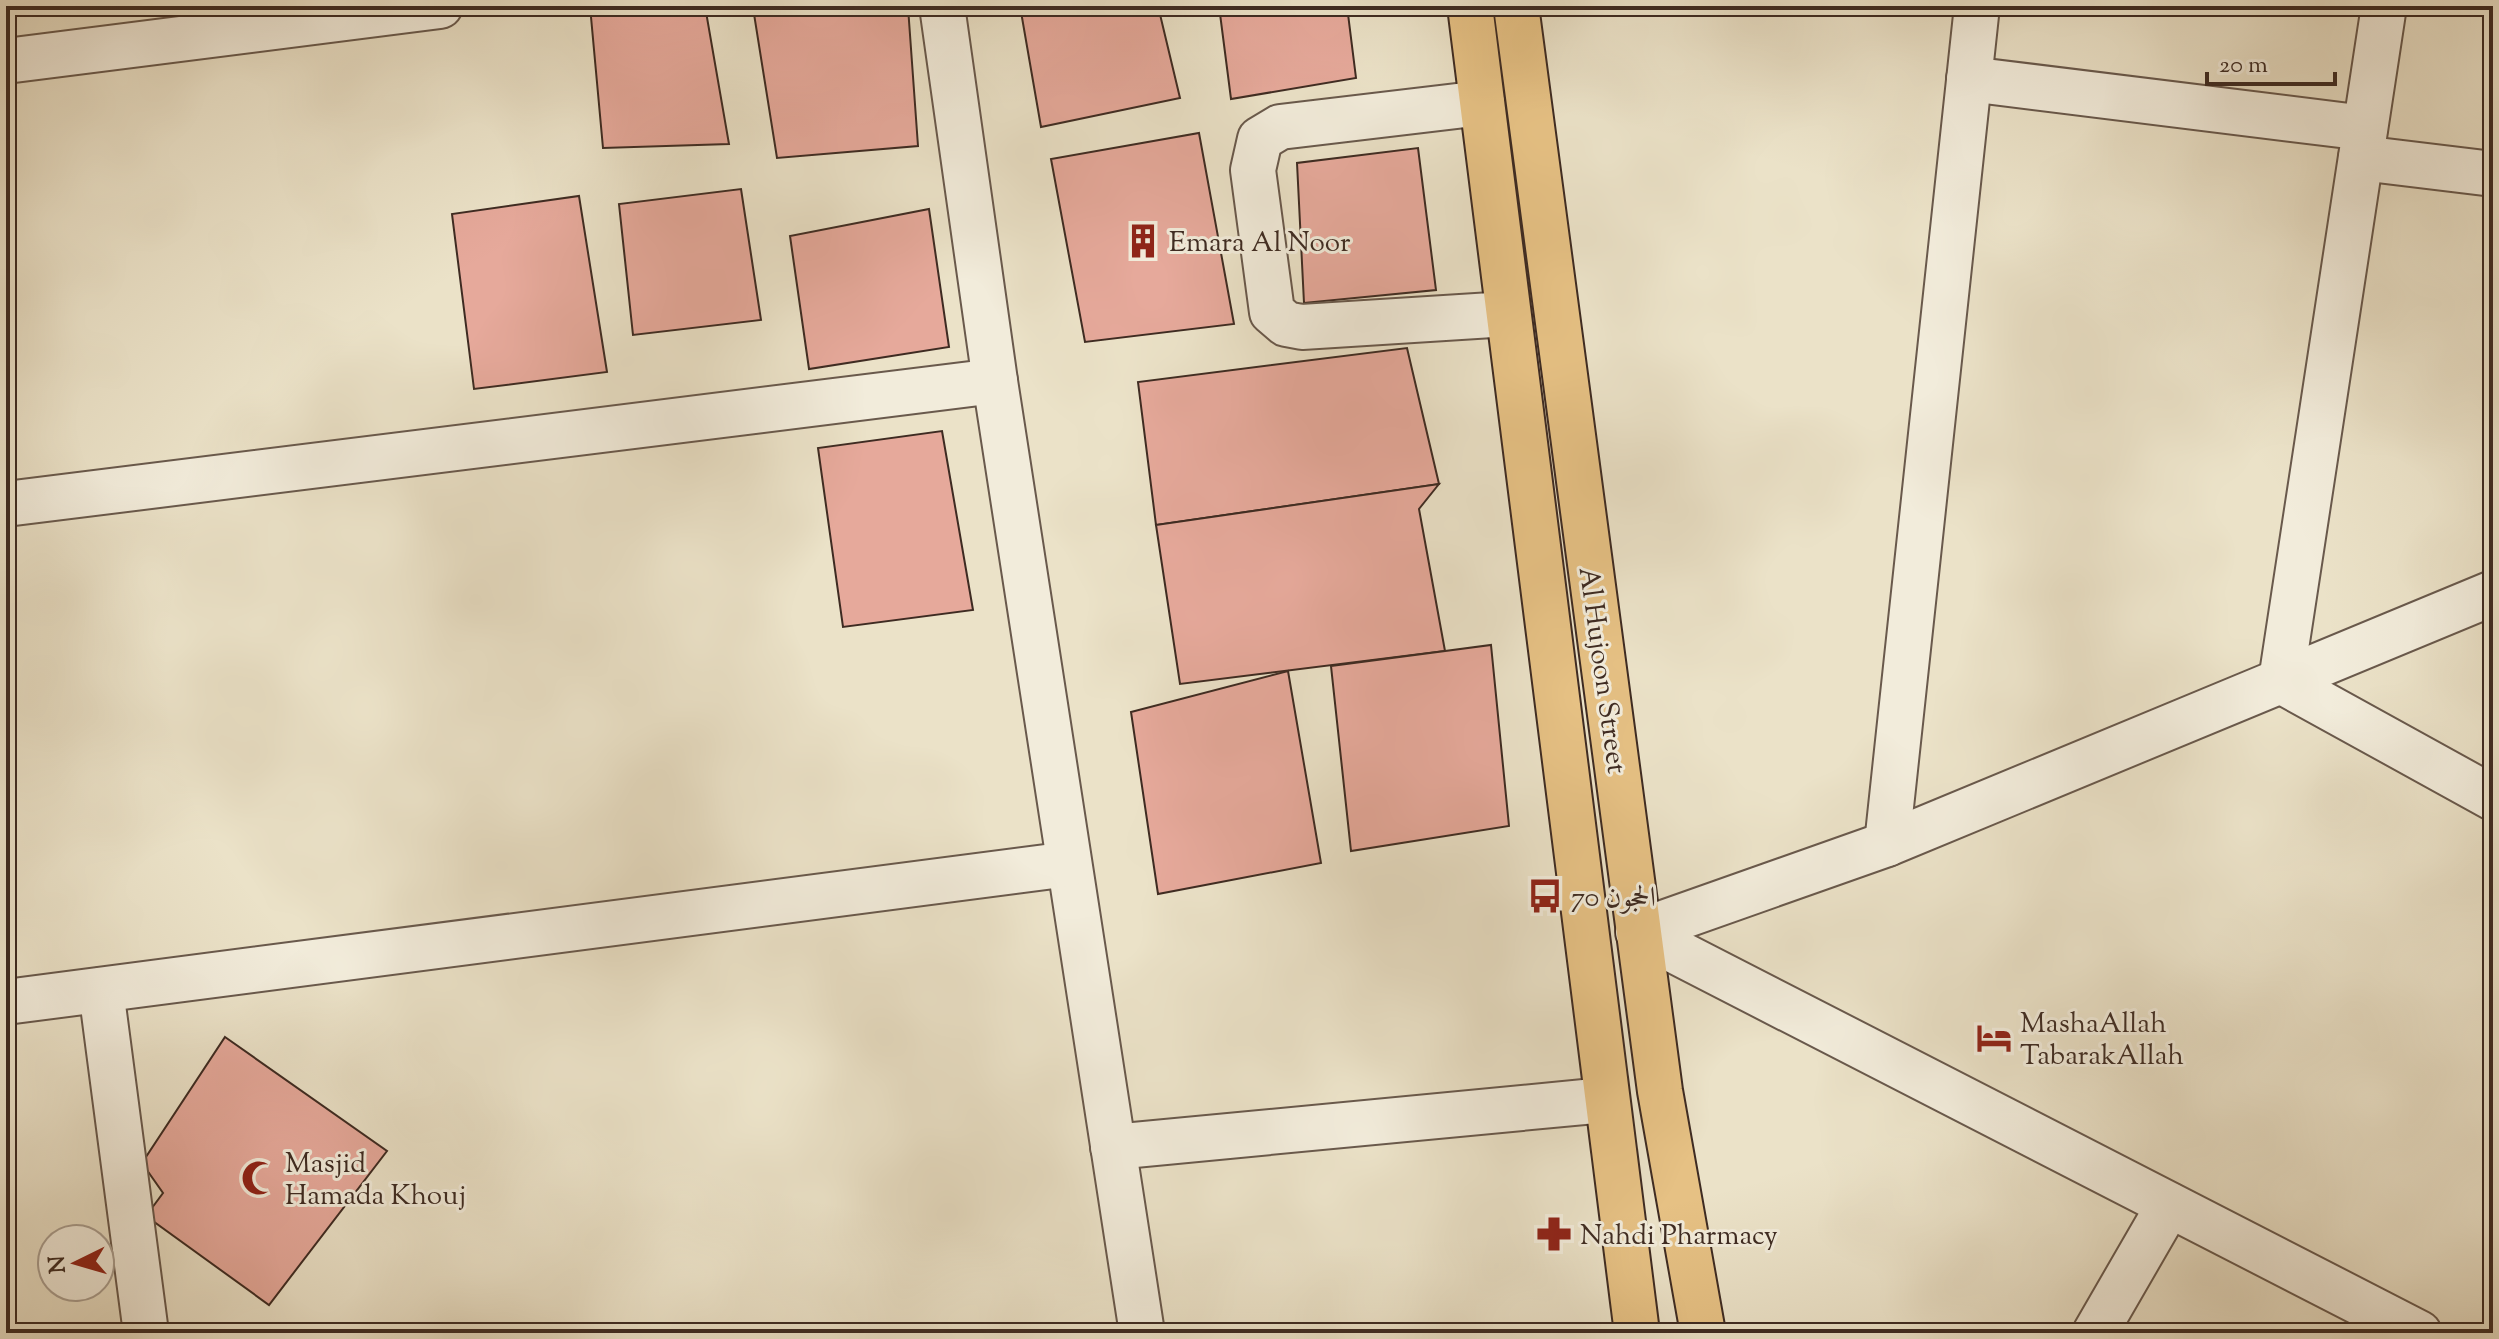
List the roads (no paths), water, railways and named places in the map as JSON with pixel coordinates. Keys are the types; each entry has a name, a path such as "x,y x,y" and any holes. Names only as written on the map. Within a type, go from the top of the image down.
{"main road":[{"name":"Al Hujoon Street","path":"1470,6 1605,1100 1637,1333"},
{"name":"Al Hujoon Street","path":"1516,6 1660,1091 1703,1333"}],"street":[{"path":"6,61 440,6"},
{"path":"942,6 995,381 1142,1333"},
{"path":"1887,844 1977,6"},
{"path":"2281,681 2384,6"},
{"path":"1969,79 2363,143 2493,174"},
{"path":"1482,103 1280,127 1260,139 1253,170 1272,312 1286,324 1302,327 1508,314"},
{"path":"6,504 995,381"},
{"path":"1638,932 1887,844 2493,593"},
{"path":"2281,681 2493,798"},
{"path":"6,1002 1069,864"},
{"path":"1638,932 2419,1333"},
{"path":"101,990 146,1333"},
{"path":"1113,1147 1605,1100"},
{"path":"2095,1333 2169,1205"}],"place":[{"name":"Emara Al Noor","path":"1143,241"},
{"name":"الحجون 70","path":"1545,896"},
{"name":"MashaAllah TabarakAllah","path":"1994,1038"},
{"name":"Masjid Hamada Khouj","path":"259,1178"},
{"name":"Nahdi Pharmacy","path":"1554,1234"}]}
